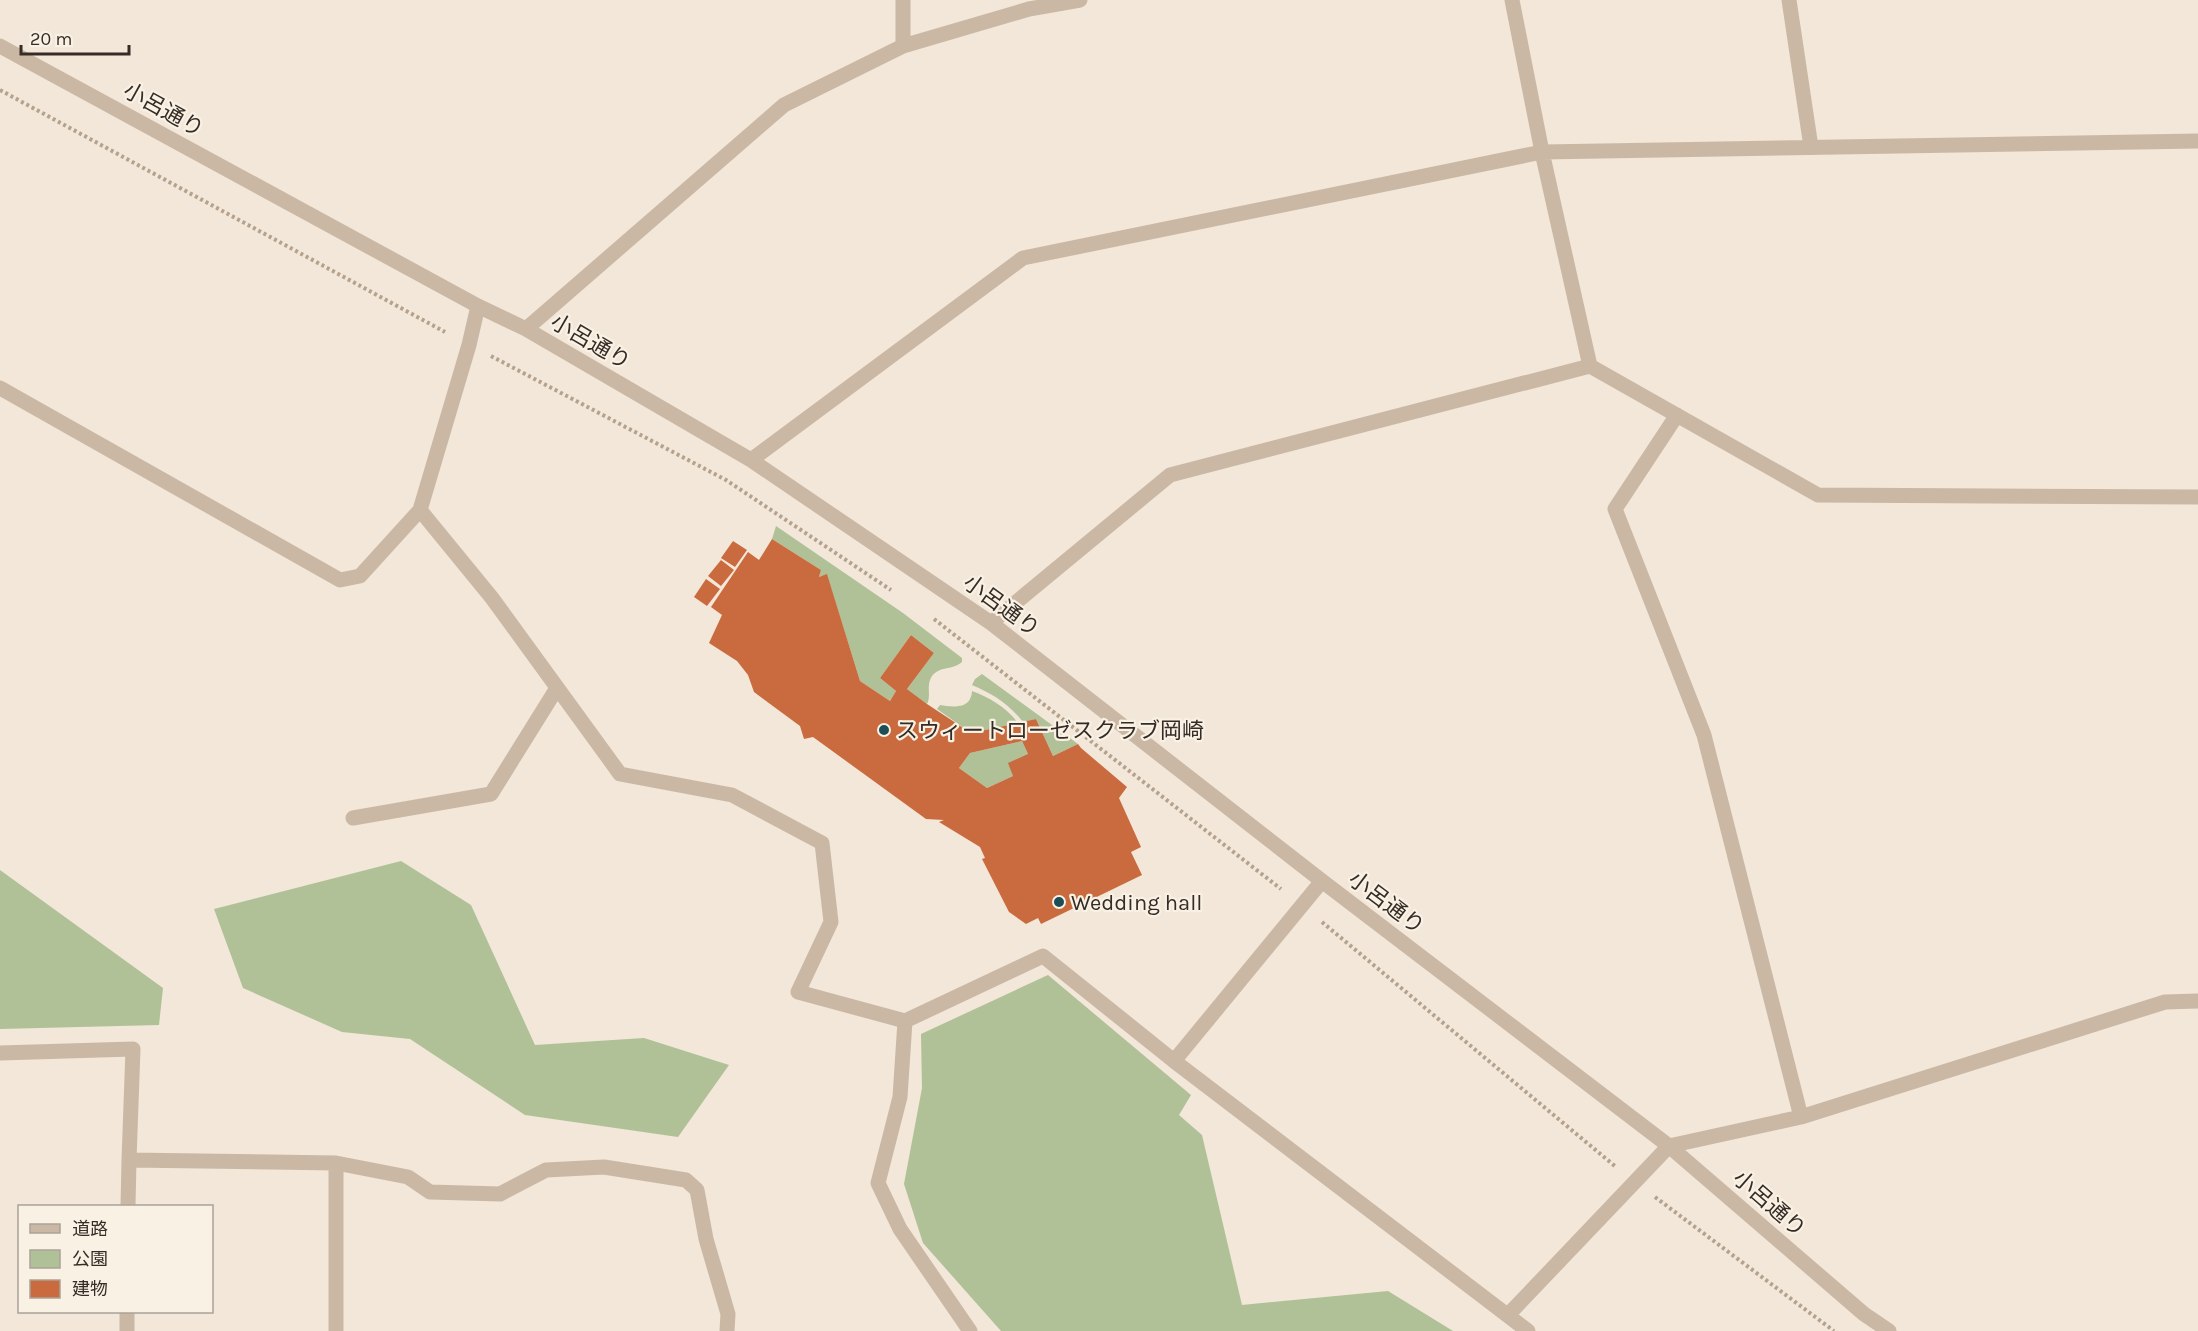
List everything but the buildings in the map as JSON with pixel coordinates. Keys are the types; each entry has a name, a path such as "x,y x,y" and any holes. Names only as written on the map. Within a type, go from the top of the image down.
{"street":[{"path":"903,0 903,46"},
{"path":"526,329 784,105 903,46 1029,9 1080,0"},
{"path":"1512,0 1542,152 1590,366"},
{"path":"1789,0 1811,147"},
{"name":"小呂通り","path":"0,46 478,306 526,329 751,460 991,623 1322,881 1669,1146 1864,1314 1889,1331"},
{"path":"751,460 1023,258 1542,152 2198,141"},
{"path":"0,388 340,580 360,576 420,510 470,345 478,306"},
{"path":"991,623 1170,475 1590,366 1818,495 2198,496"},
{"path":"1677,415 1615,508 1704,735 1801,1117"},
{"path":"420,510 492,598 620,774 732,795 822,843 831,922 798,992 905,1021 1043,956 1174,1062 1528,1331"},
{"path":"353,818 491,794 557,688"},
{"path":"1174,1062 1322,881"},
{"path":"1508,1315 1669,1146 1801,1117 2165,1002 2198,1001"},
{"path":"905,1021 900,1097 878,1183 900,1229 970,1331"},
{"path":"0,1053 134,1049 128,1205"},
{"path":"129,1160 336,1163 408,1177 430,1192 500,1194 546,1170 604,1167 686,1180 697,1190 706,1239 728,1314 727,1331"},
{"path":"336,1163 336,1331"},
{"path":"127,1313 127,1331"}],"path":[{"path":"0,90 470,345 726,480 893,592"},
{"path":"933,618 1301,905 1634,1182 1834,1331"}],"green space":[{"path":"776,526 903,613 962,658 962,662 958,665 940,670 933,675 929,683 927,704 907,689 934,653 911,635 880,678 896,691 890,701 860,681 827,575 819,577 821,570 772,539"},
{"path":"982,674 1078,744 1053,756 1036,719 1023,722 1000,700 972,685 975,679"},
{"path":"972,691 997,704 1018,723 971,733 937,709 940,705 965,704 971,697"},
{"path":"1022,741 1028,754 1013,776 987,788 959,768 970,753"},
{"path":"401,861 471,905 535,1045 644,1038 729,1065 678,1137 525,1115 410,1039 342,1032 243,988 214,909"},
{"path":"0,870 163,988 159,1025 0,1029"},
{"path":"1048,975 1191,1095 1179,1115 1202,1135 1242,1305 1388,1291 1453,1331 1001,1331 923,1243 904,1184 922,1088 921,1034"}],"place":[{"name":"スウィートローゼスクラブ岡崎","path":"884,730"},
{"name":"Wedding hall","path":"1059,902"}]}
